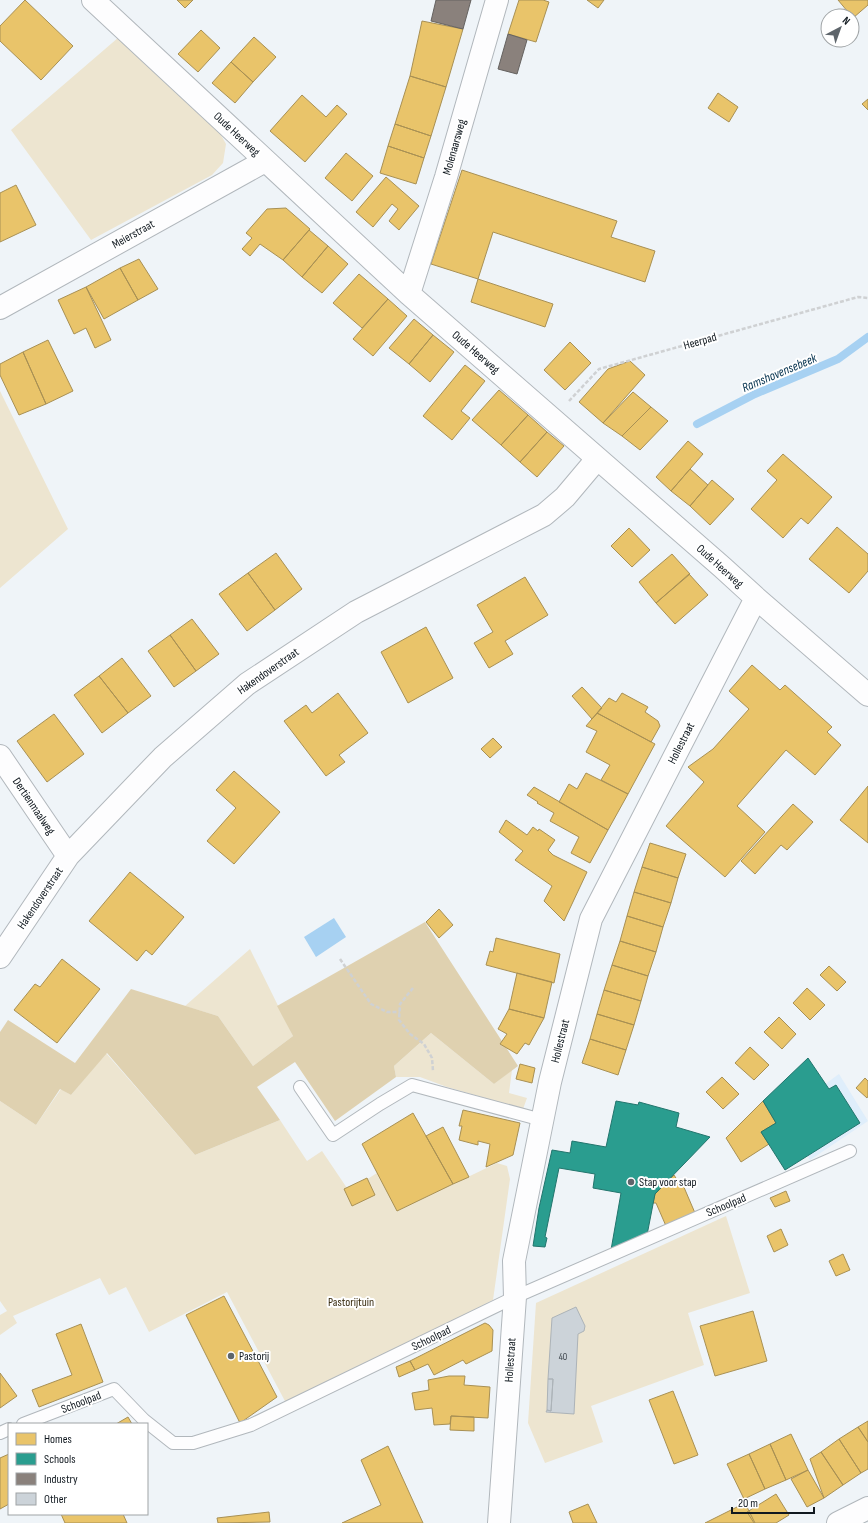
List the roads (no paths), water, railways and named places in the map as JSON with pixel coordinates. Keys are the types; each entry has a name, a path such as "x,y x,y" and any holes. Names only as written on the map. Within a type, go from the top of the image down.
{"street":[{"name":"Oude Heerweg","path":"93,0 409,294 868,695"},
{"name":"Molenaarsweg","path":"409,294 446,177 497,0"},
{"name":"Meierstraat","path":"0,308 265,161"},
{"name":"Hakendoverstraat","path":"0,957 68,856 163,757 247,684 356,612 544,516 564,497 597,459"},
{"name":"Hollestraat","path":"499,1523 515,1296 514,1261 550,1082 591,919 756,598"},
{"name":"Dertienmaalweg","path":"0,756 68,856"},
{"path":"838,1523 868,1508"}],"lane":[{"path":"300,1087 333,1135 380,1104 412,1086 542,1120"},
{"name":"Schoolpad","path":"148,1423 173,1443 193,1443 251,1425 515,1296 850,1151"},
{"name":"Schoolpad","path":"26,1423 114,1389 148,1423"}],"water":[{"path":"334,918 346,937 316,957 304,937"}],"waterway":[{"name":"Ramshovensebeek","path":"697,424 755,394 838,359 868,337"}],"place":[{"name":"Stap voor stap","path":"631,1182"},
{"name":"Pastorij","path":"231,1356"}],"park label":[{"name":"Pastorijtuin","path":"351,1302"}]}
